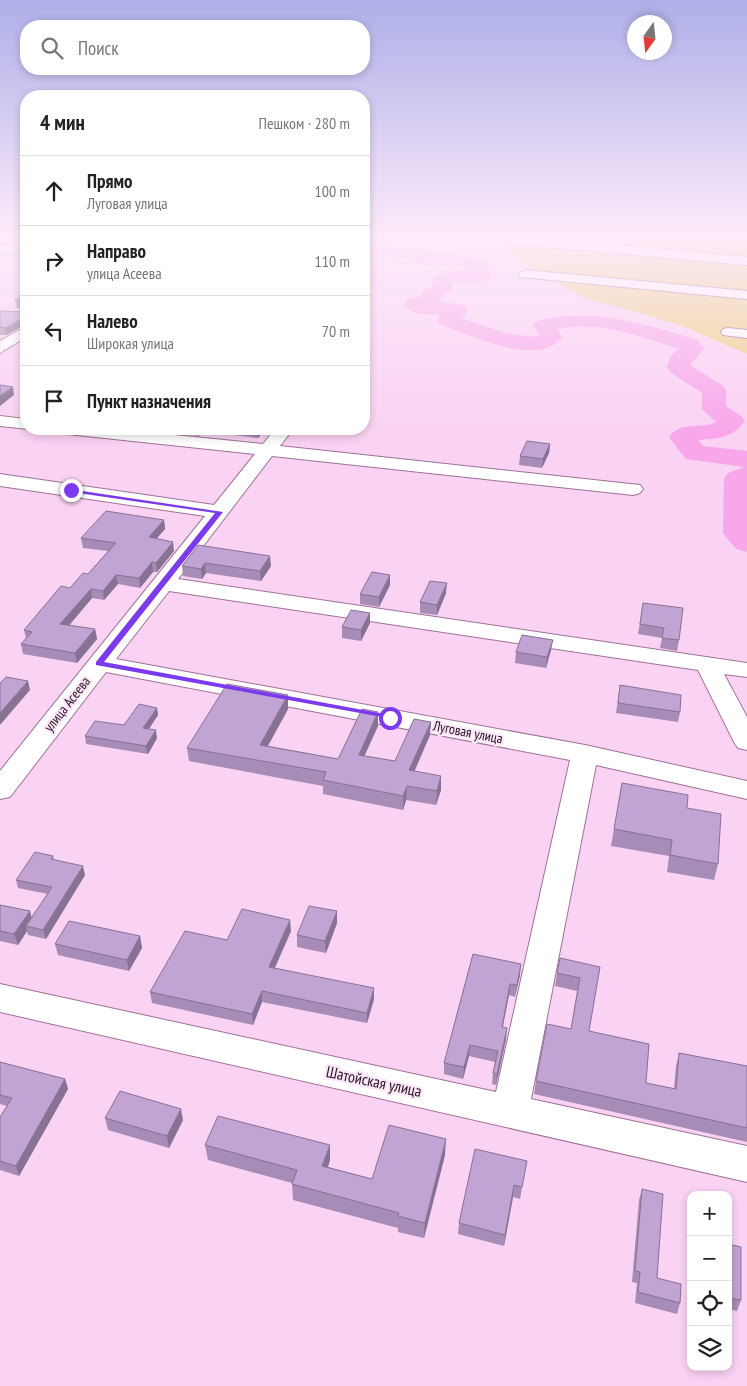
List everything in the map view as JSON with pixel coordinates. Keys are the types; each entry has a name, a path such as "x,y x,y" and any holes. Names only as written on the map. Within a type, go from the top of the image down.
{"street":[{"path":"728,332 747,334"},
{"path":"0,348 20,334"},
{"path":"0,421 20,423"},
{"path":"121,435 632,489"},
{"name":"улица Асеева","path":"0,790 279,435"},
{"path":"0,480 219,512"},
{"path":"162,583 747,670"},
{"name":"Луговая улица","path":"98,663 585,754 747,790"},
{"path":"707,664 747,742"},
{"path":"510,1111 585,754"},
{"name":"Шатойская улица","path":"0,998 747,1164"}],"shaded area":[{"path":"603,303 747,303 747,354 680,325"}],"building":[{"path":"0,311 20,312 20,320 5,328 0,327"},
{"path":"0,385 13,387 0,396"},
{"path":"527,441 550,444 543,459 520,456"},
{"path":"106,511 164,520 149,537 173,542 156,563 152,562 139,578 116,575 103,591 91,589 60,624 95,629 75,653 21,644 32,632 24,630 61,586 70,588 83,573 88,574 116,543 81,538"},
{"path":"198,545 270,556 260,571 205,563 201,569 182,566"},
{"path":"372,572 390,575 379,597 360,594"},
{"path":"430,581 447,583 437,605 420,602"},
{"path":"643,603 683,608 679,640 662,638 664,628 640,624"},
{"path":"351,610 370,613 361,630 342,627"},
{"path":"522,635 553,640 547,657 516,652"},
{"path":"6,677 28,681 0,713 0,683"},
{"path":"227,684 288,695 260,745 338,759 362,709 378,712 359,755 395,761 414,719 431,722 409,770 441,776 437,791 407,786 403,796 323,780 326,772 187,748"},
{"path":"620,685 681,695 680,712 618,703"},
{"path":"139,704 157,708 143,728 156,730 146,746 85,736 95,721 124,725"},
{"path":"622,783 688,795 687,808 721,814 718,864 670,855 672,840 614,829"},
{"path":"35,852 53,856 51,859 83,866 43,930 26,926 52,887 16,880"},
{"path":"0,905 30,911 14,934 0,931"},
{"path":"309,906 337,911 325,941 297,935"},
{"path":"242,909 290,920 269,967 374,988 367,1013 262,991 252,1014 150,992 185,931 227,940"},
{"path":"69,921 140,936 127,960 55,944"},
{"path":"473,954 521,964 517,985 510,984 502,1027 507,1028 497,1074 493,1073 498,1051 470,1045 464,1067 444,1063"},
{"path":"560,958 600,967 589,1031 649,1044 646,1083 676,1089 679,1053 747,1066 747,1128 536,1081 547,1024 571,1029 580,978 557,973"},
{"path":"0,1062 65,1079 16,1166 0,1161 0,1117 12,1098 0,1095"},
{"path":"120,1091 181,1109 167,1136 105,1118"},
{"path":"218,1116 330,1145 322,1166 372,1179 389,1125 446,1139 425,1223 398,1216 399,1213 292,1184 297,1170 205,1145"},
{"path":"475,1149 527,1161 522,1187 514,1185 505,1235 459,1223"},
{"path":"642,1189 663,1194 657,1278 681,1284 680,1303 638,1292 640,1272 635,1271"},
{"path":"732,1245 741,1247 741,1300 732,1299"}],"waterway":[{"path":"417,303 414,305 424,308 458,309 458,312 450,315 447,320 500,339 515,342 542,343 551,337 544,325 562,321 581,320 618,324 690,345 693,349 680,359 678,367 714,390 714,409 732,421 719,431 695,432 682,437 695,453 747,459"},
{"path":"747,474 738,479 738,533 747,543"}],"route":[{"path":"71,490 219,512 98,663 390,718"}]}
